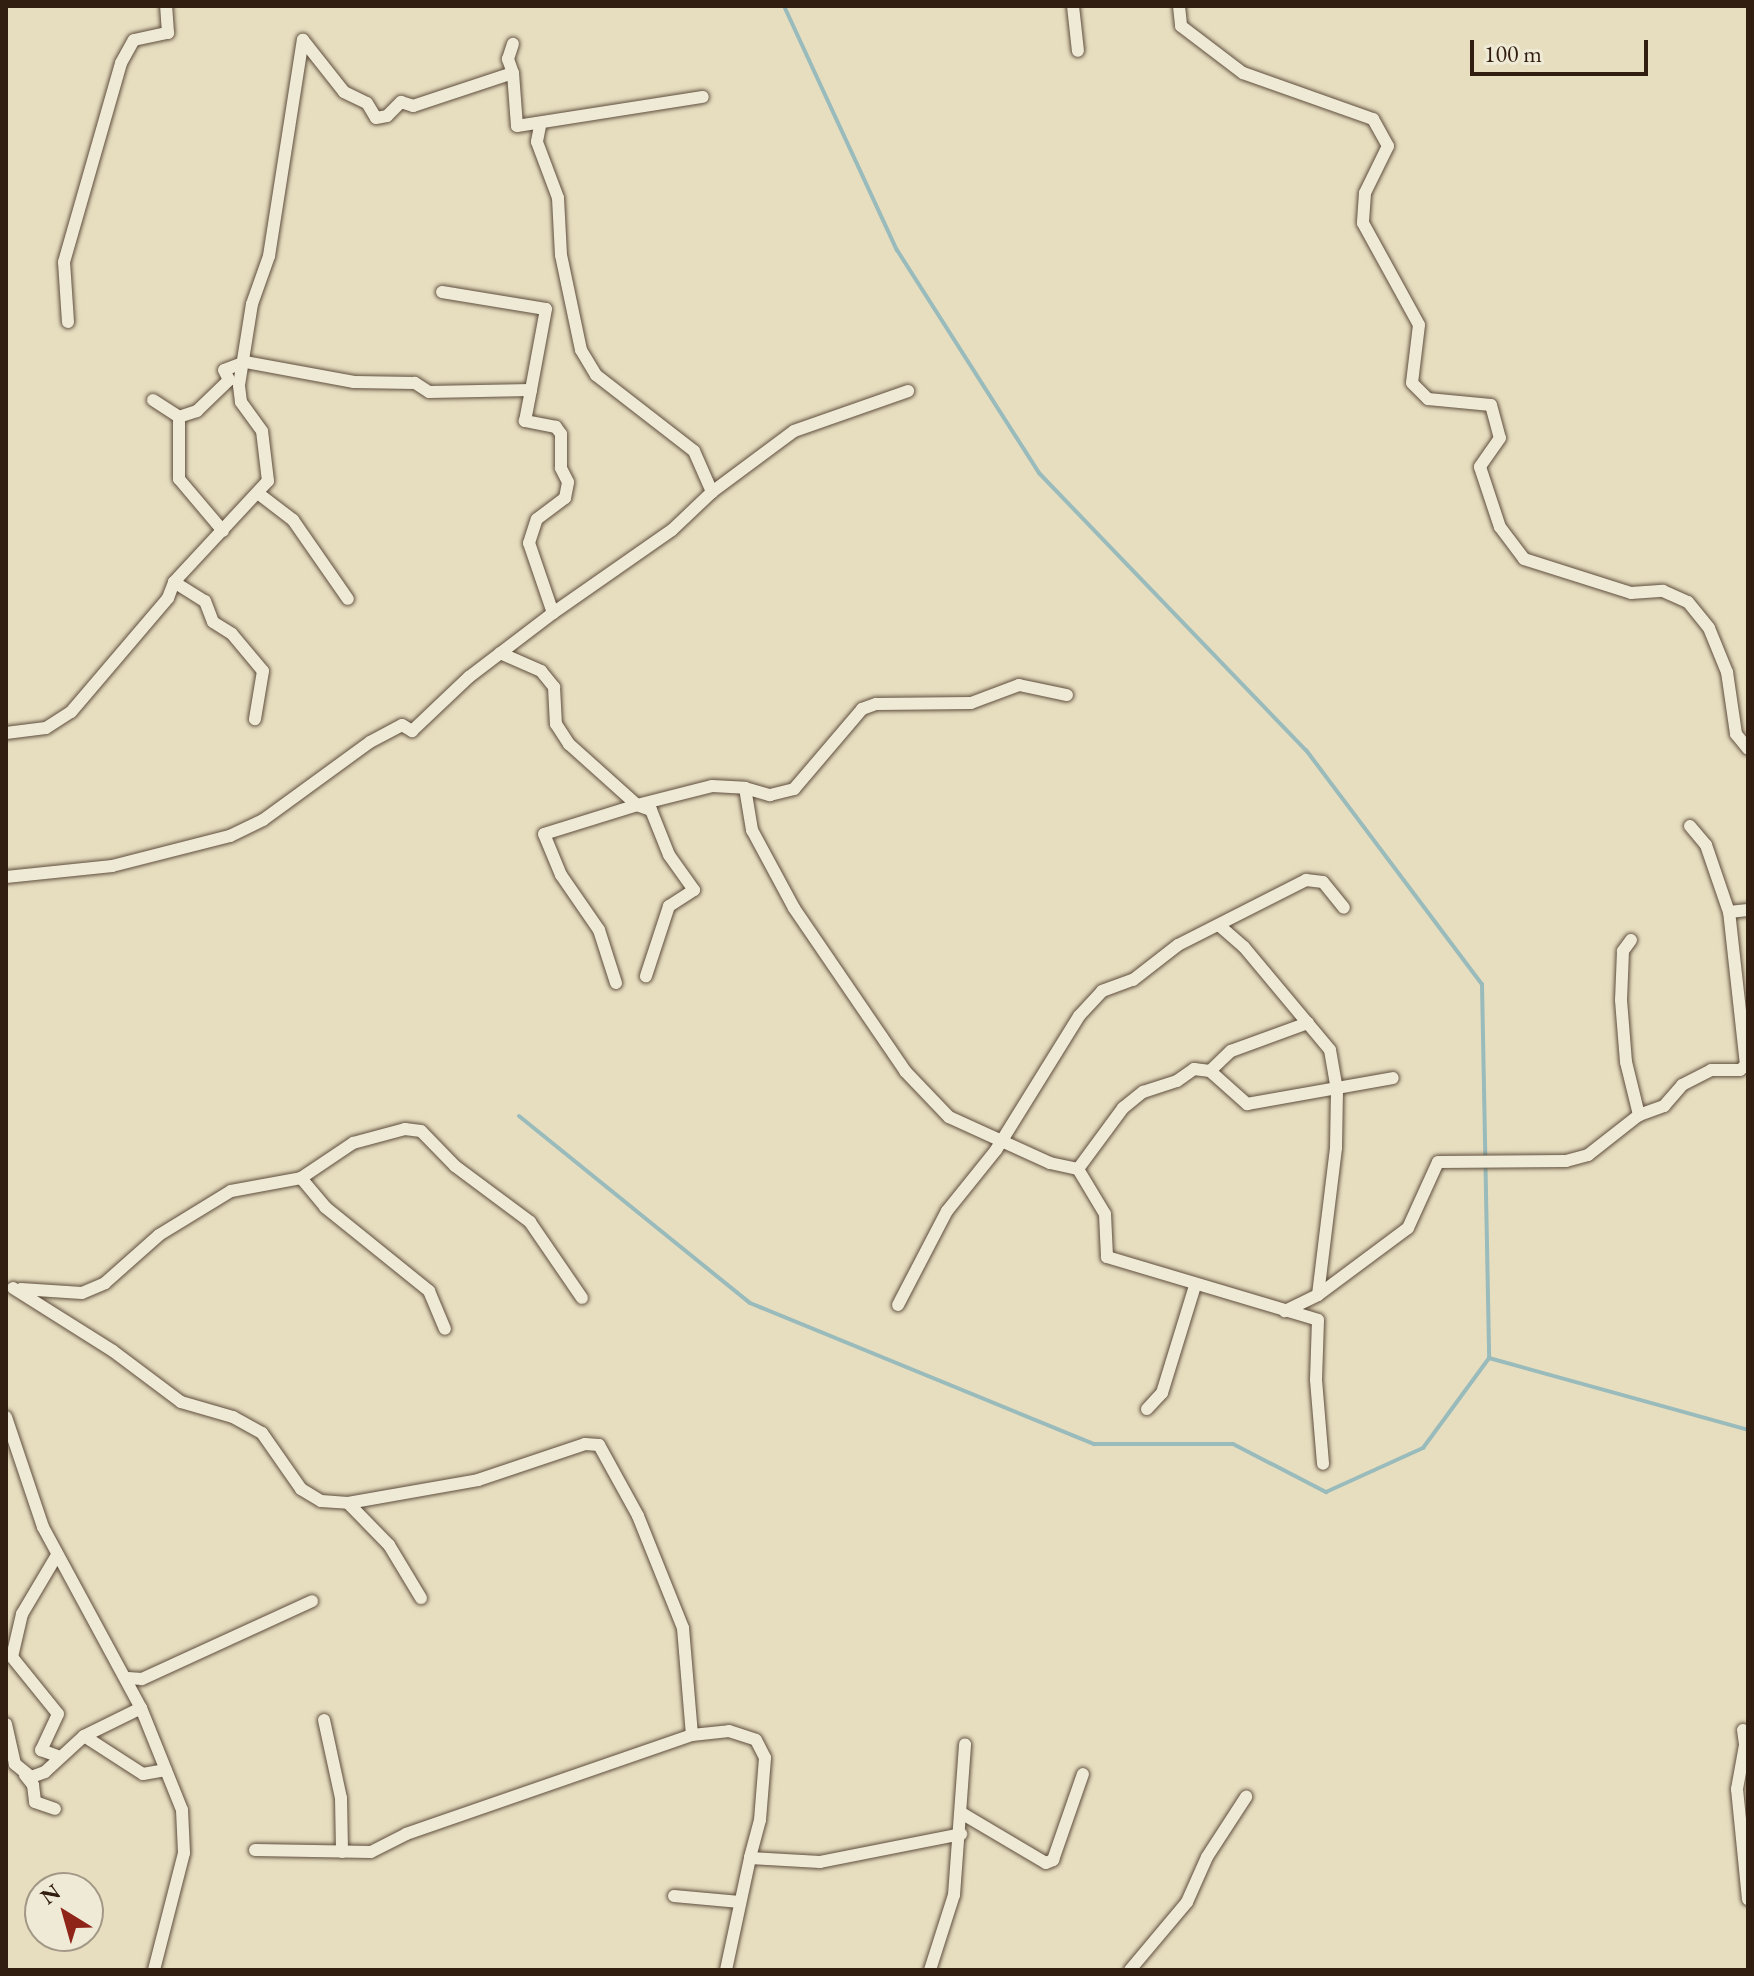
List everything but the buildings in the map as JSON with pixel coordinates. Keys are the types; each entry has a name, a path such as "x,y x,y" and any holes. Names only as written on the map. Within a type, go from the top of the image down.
{"street":[{"path":"68,322 64,262 121,63 134,40 168,33 166,6"},
{"path":"1073,6 1078,51"},
{"path":"1179,6 1181,26 1243,73 1373,119 1388,146 1365,193 1363,223 1419,325 1412,383 1428,399 1491,405 1500,438 1480,467 1500,527 1524,559 1631,593 1663,591 1688,602 1715,643 1727,672 1736,734 1748,749"},
{"path":"6,733 46,728 71,712 168,598 174,582 268,481 262,431 241,402 252,304 269,256 303,40 344,92 367,103 376,118 387,116 401,102 413,106 513,73"},
{"path":"513,44 508,59 513,73 517,126 540,126 703,97"},
{"path":"540,126 537,142 558,198 561,255 581,350 596,375 694,451 712,492"},
{"path":"442,292 546,309 525,421 556,427 561,468 568,482 565,498 537,519 529,543 553,613"},
{"path":"179,417 197,411 229,380 224,370 245,362 354,382 415,383 429,392 531,390"},
{"path":"6,877 112,866 230,836 263,820 370,742 402,725 412,731 500,653 672,530 712,492 794,431 908,391"},
{"path":"153,400 179,417"},
{"path":"179,417 179,479 223,531"},
{"path":"259,494 293,520 348,599"},
{"path":"174,582 205,601 213,622 232,634 263,671 255,719"},
{"path":"500,653 541,671 554,687 556,724 569,744 637,805 651,810 669,855 694,890 669,906 646,976"},
{"path":"616,983 599,930 561,875 544,834 712,786 745,788 770,795 794,789 862,709 876,704 971,703 1019,685 1067,695"},
{"path":"745,788 752,830 794,908 905,1071 949,1117 1001,1141 1078,1169 1105,1214 1107,1257 1195,1286 1318,1320 1316,1380 1323,1464"},
{"path":"1285,1311 1318,1295 1408,1228 1438,1162 1566,1161 1588,1155 1639,1115 1664,1106 1682,1085 1711,1070 1740,1070 1746,1065 1729,912 1706,845 1690,826"},
{"path":"898,1305 947,1211 1001,1141 1079,1016 1102,991 1133,980 1178,945 1221,927 1306,880 1323,882 1344,908"},
{"path":"1729,912 1748,910"},
{"path":"1221,927 1244,947 1330,1050 1337,1090 1336,1148 1318,1295"},
{"path":"1631,940 1623,951 1621,1000 1626,1062 1639,1115"},
{"path":"1210,1071 1231,1051 1308,1023"},
{"path":"1078,1169 1094,1141 1143,1092 1177,1081 1194,1069 1210,1071 1247,1104 1393,1078"},
{"path":"9,1289 82,1293 105,1283 159,1235 231,1191 301,1178 353,1143 405,1129 421,1131 455,1166 530,1222 582,1298"},
{"path":"301,1178 325,1207 429,1291 445,1329"},
{"path":"1147,1409 1162,1393 1195,1286"},
{"path":"9,1289 113,1351 181,1402 233,1417 262,1433 301,1489 321,1501 348,1503 478,1480 585,1444 599,1445 638,1516 683,1628 692,1735"},
{"path":"6,1417 57,1555 128,1678 182,1810 184,1853 154,1970"},
{"path":"348,1503 389,1545 421,1598"},
{"path":"57,1555 22,1614 12,1657 58,1714 41,1750 60,1757"},
{"path":"128,1678 142,1679 312,1601"},
{"path":"23,1772 31,1777 45,1772 84,1736 141,1708"},
{"path":"324,1720 341,1798 342,1852"},
{"path":"6,1724 15,1764 33,1785 35,1802 55,1809"},
{"path":"1743,1730 1737,1789 1748,1899"},
{"path":"255,1850 371,1852 406,1834 692,1735 729,1731 756,1740 761,1749 760,1820 726,1970"},
{"path":"84,1736 143,1774 166,1770"},
{"path":"930,1970 954,1895 963,1814 965,1744"},
{"path":"963,1814 1046,1863 1053,1860 1083,1774"},
{"path":"1130,1970 1187,1902 1212,1848 1246,1797"},
{"path":"750,1858 820,1862 961,1834"},
{"path":"674,1896 740,1902"}],"waterway":[{"path":"784,6 897,250 1039,473 1306,750 1482,984 1489,1358"},
{"path":"519,1116 750,1303 1094,1444 1233,1444 1326,1492 1423,1448 1489,1358 1748,1430"}]}
